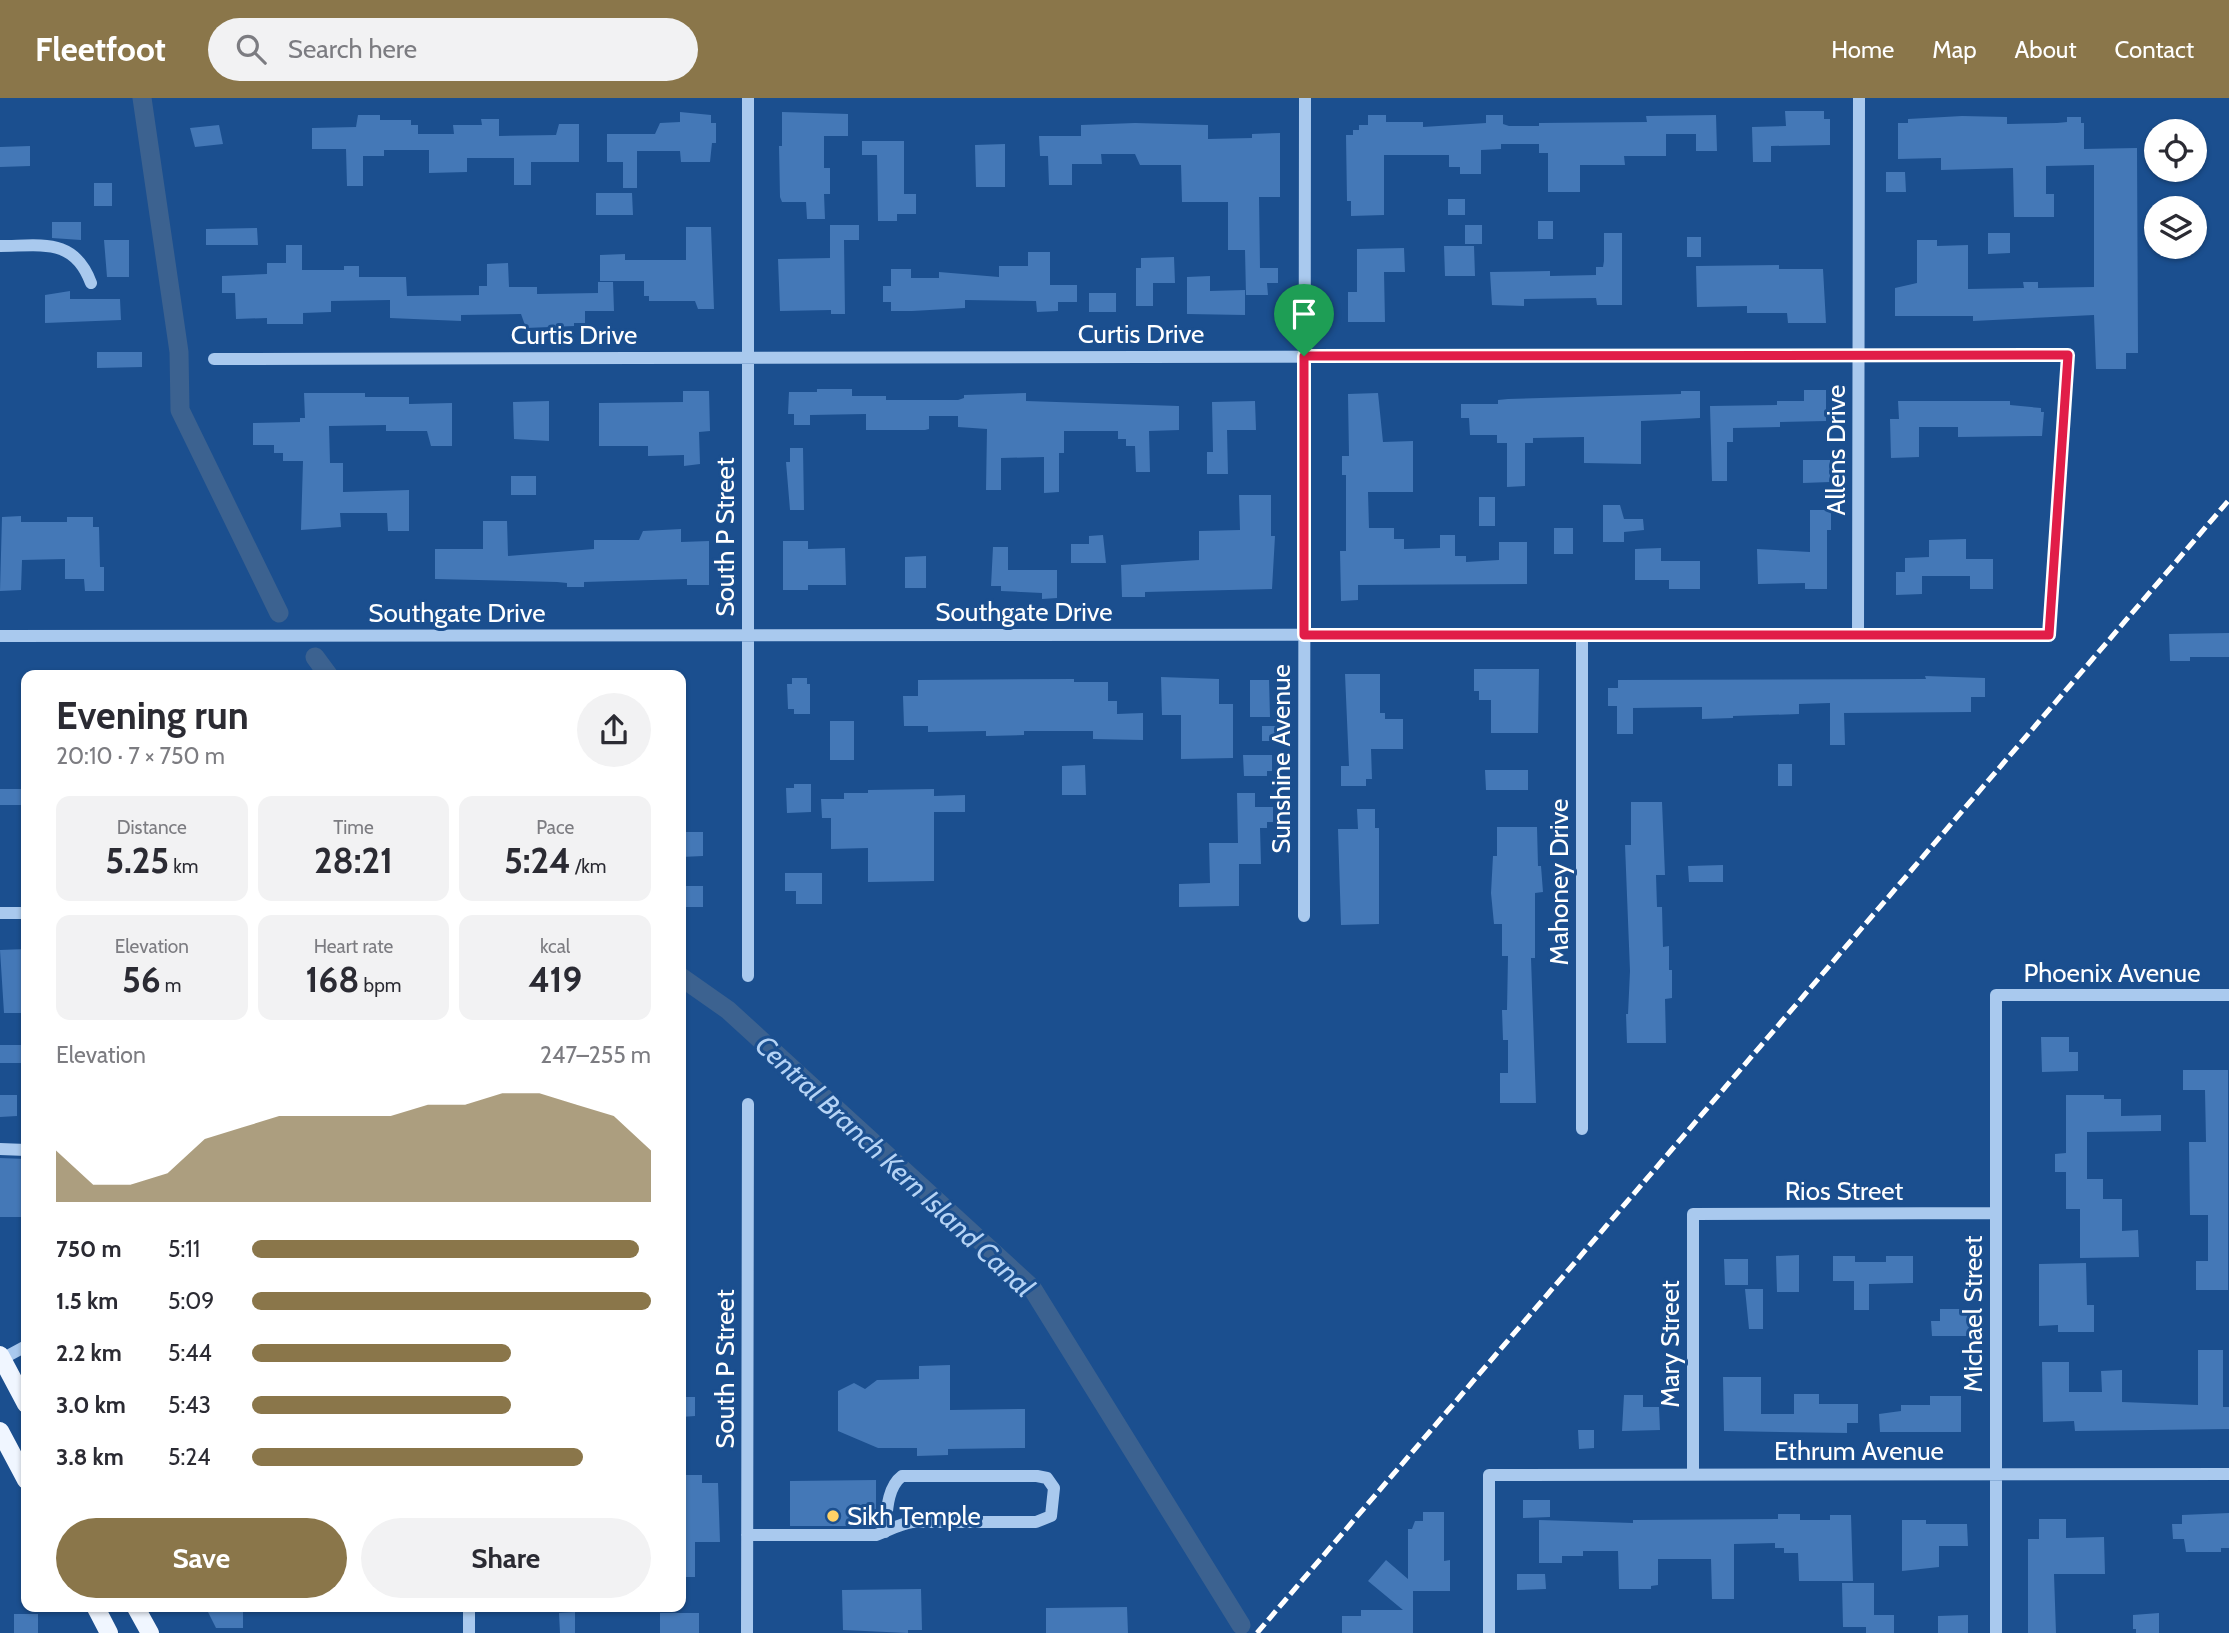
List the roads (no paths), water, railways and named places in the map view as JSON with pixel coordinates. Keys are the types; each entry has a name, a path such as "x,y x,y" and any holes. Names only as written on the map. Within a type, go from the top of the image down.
{"main road":[{"path":"1,1358 21,1395"},
{"path":"0,1431 21,1471"},
{"path":"98,1612 109,1633"},
{"path":"138,1612 150,1633"}],"street":[{"name":"South P Street","path":"748,98 748,976"},
{"name":"Sunshine Avenue","path":"1304,98 1304,916"},
{"name":"Allens Drive","path":"1858,635 1859,98"},
{"path":"0,246 54,246 75,256 85,267 91,283"},
{"name":"Curtis Drive","path":"214,359 2068,355 2049,635"},
{"name":"Mahoney Drive","path":"1582,635 1582,1129"},
{"name":"Southgate Drive","path":"0,636 2049,635"},
{"path":"0,913 21,913"},
{"name":"Phoenix Avenue","path":"1996,995 2229,995"},
{"name":"Michael Street","path":"1996,995 1996,1633"},
{"name":"South P Street","path":"747,1633 748,1104"},
{"path":"0,1149 21,1150"},
{"name":"Rios Street","path":"1693,1214 1996,1213"},
{"name":"Mary Street","path":"1693,1214 1693,1474"},
{"path":"1,1358 21,1348"},
{"name":"Ethrum Avenue","path":"1489,1633 1489,1475 2229,1474"},
{"path":"747,1535 860,1536 885,1532 912,1521 1046,1520 1051,1516 1054,1488 1047,1478 1037,1476 902,1476 894,1483 885,1532"},
{"path":"469,1612 469,1633"}],"waterway":[{"name":"Central Branch Kern Island Canal","path":"142,98 179,352 180,410 279,613"},
{"name":"Central Branch Kern Island Canal","path":"315,657 325,670"},
{"name":"Central Branch Kern Island Canal","path":"686,981 728,1010 1032,1288 1241,1625"}],"railway":[{"path":"1257,1633 2229,500"}],"place":[{"name":"Sikh Temple","path":"833,1516"}]}
